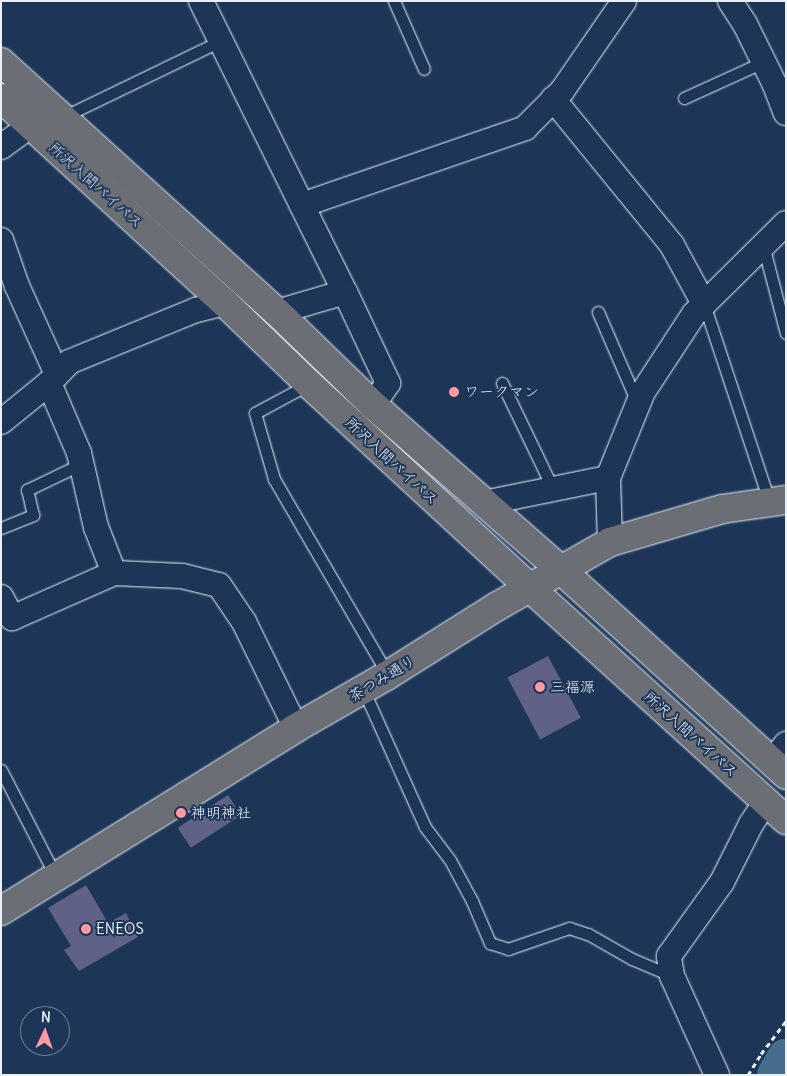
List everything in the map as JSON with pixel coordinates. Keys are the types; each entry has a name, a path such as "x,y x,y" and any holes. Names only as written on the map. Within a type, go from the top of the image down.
{"main road":[{"name":"所沢入間バイパス","path":"1,62 277,312 373,405 781,760"},
{"name":"所沢入間バイパス","path":"1,98 225,303 309,384 529,587 786,820"},
{"name":"茶つみ通り","path":"1,911 296,728 388,675 529,587 610,542 722,509 777,501"}],"street":[{"path":"302,205 525,128 562,90 624,1"},
{"path":"730,1 763,62 786,113"},
{"path":"208,4 220,41 345,292 388,383 373,405"},
{"path":"553,99 672,245 704,304"},
{"path":"1,147 30,125"},
{"path":"610,542 608,478 637,404 694,314 786,223"},
{"path":"1,240 53,378 81,464 96,527 114,573"},
{"path":"277,312 345,292"},
{"path":"1,422 69,362 196,310 225,303"},
{"path":"484,503 608,478"},
{"path":"1,597 12,618 114,573 182,576 219,585 244,622 296,728"},
{"path":"718,1075 672,976 668,956 722,882 752,824 766,802"}],"lane":[{"path":"394,1 424,69"},
{"path":"63,117 220,41"},
{"path":"684,98 763,62"},
{"path":"763,245 786,333"},
{"path":"704,304 777,501"},
{"path":"598,312 637,404"},
{"path":"502,382 553,489"},
{"path":"309,384 255,414 274,479 388,675"},
{"path":"1,528 33,515 27,490 81,464"},
{"path":"364,689 425,828 450,860 472,901 490,943 508,949 569,928 588,934 632,959 672,976"},
{"path":"1,770 56,876"}],"path":[{"path":"748,1075 786,1021"}],"building":[{"path":"548,656 581,718 540,739 507,678"},
{"path":"228,795 241,815 191,848 178,828"},
{"path":"86,885 108,923 126,913 138,937 79,971 64,950 71,946 48,908"}],"waterway":[{"path":"776,1075 786,1058"}],"place":[{"name":"ワークマン","path":"454,392"},
{"name":"三福源","path":"540,687"},
{"name":"神明神社","path":"181,813"},
{"name":"ENEOS","path":"86,929"}]}
